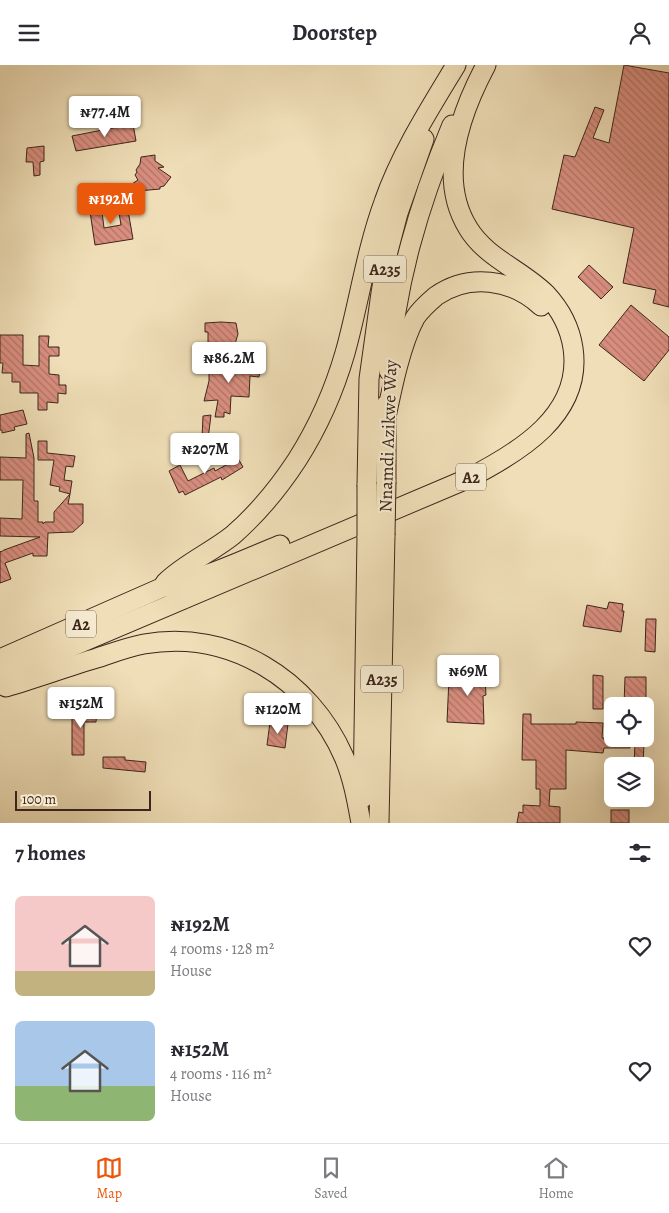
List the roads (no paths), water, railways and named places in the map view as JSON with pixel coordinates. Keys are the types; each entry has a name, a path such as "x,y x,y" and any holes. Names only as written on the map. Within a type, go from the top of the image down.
{"highway":[{"name":"Nnamdi Azikwe Way","path":"379,823 376,535 367,485 370,379 374,335 388,251 398,213 430,124 457,65"},
{"name":"A2","path":"0,659 161,588 170,579 233,534 267,500 296,462 314,431 331,394 344,353 372,240 384,201 404,156 457,65"},
{"name":"Nnamdi Azikwe Way","path":"362,823 376,535 386,482 386,417 396,304 416,220 457,113 481,65"},
{"name":"A2","path":"0,677 467,479 513,454 545,427 570,392 574,375 572,338 557,308 545,294 478,241 468,228 456,195 454,159 457,137 474,89 486,65"},
{"path":"161,588 210,573 475,464 512,440 535,421 550,403 559,383 562,362 552,320 540,305 523,292 503,284 480,281 466,282 446,289 430,301 416,317 407,337 392,388 386,417"},
{"path":"0,688 144,644 184,641 226,648 261,663 278,674 311,703 334,737 345,758 362,823"}]}
